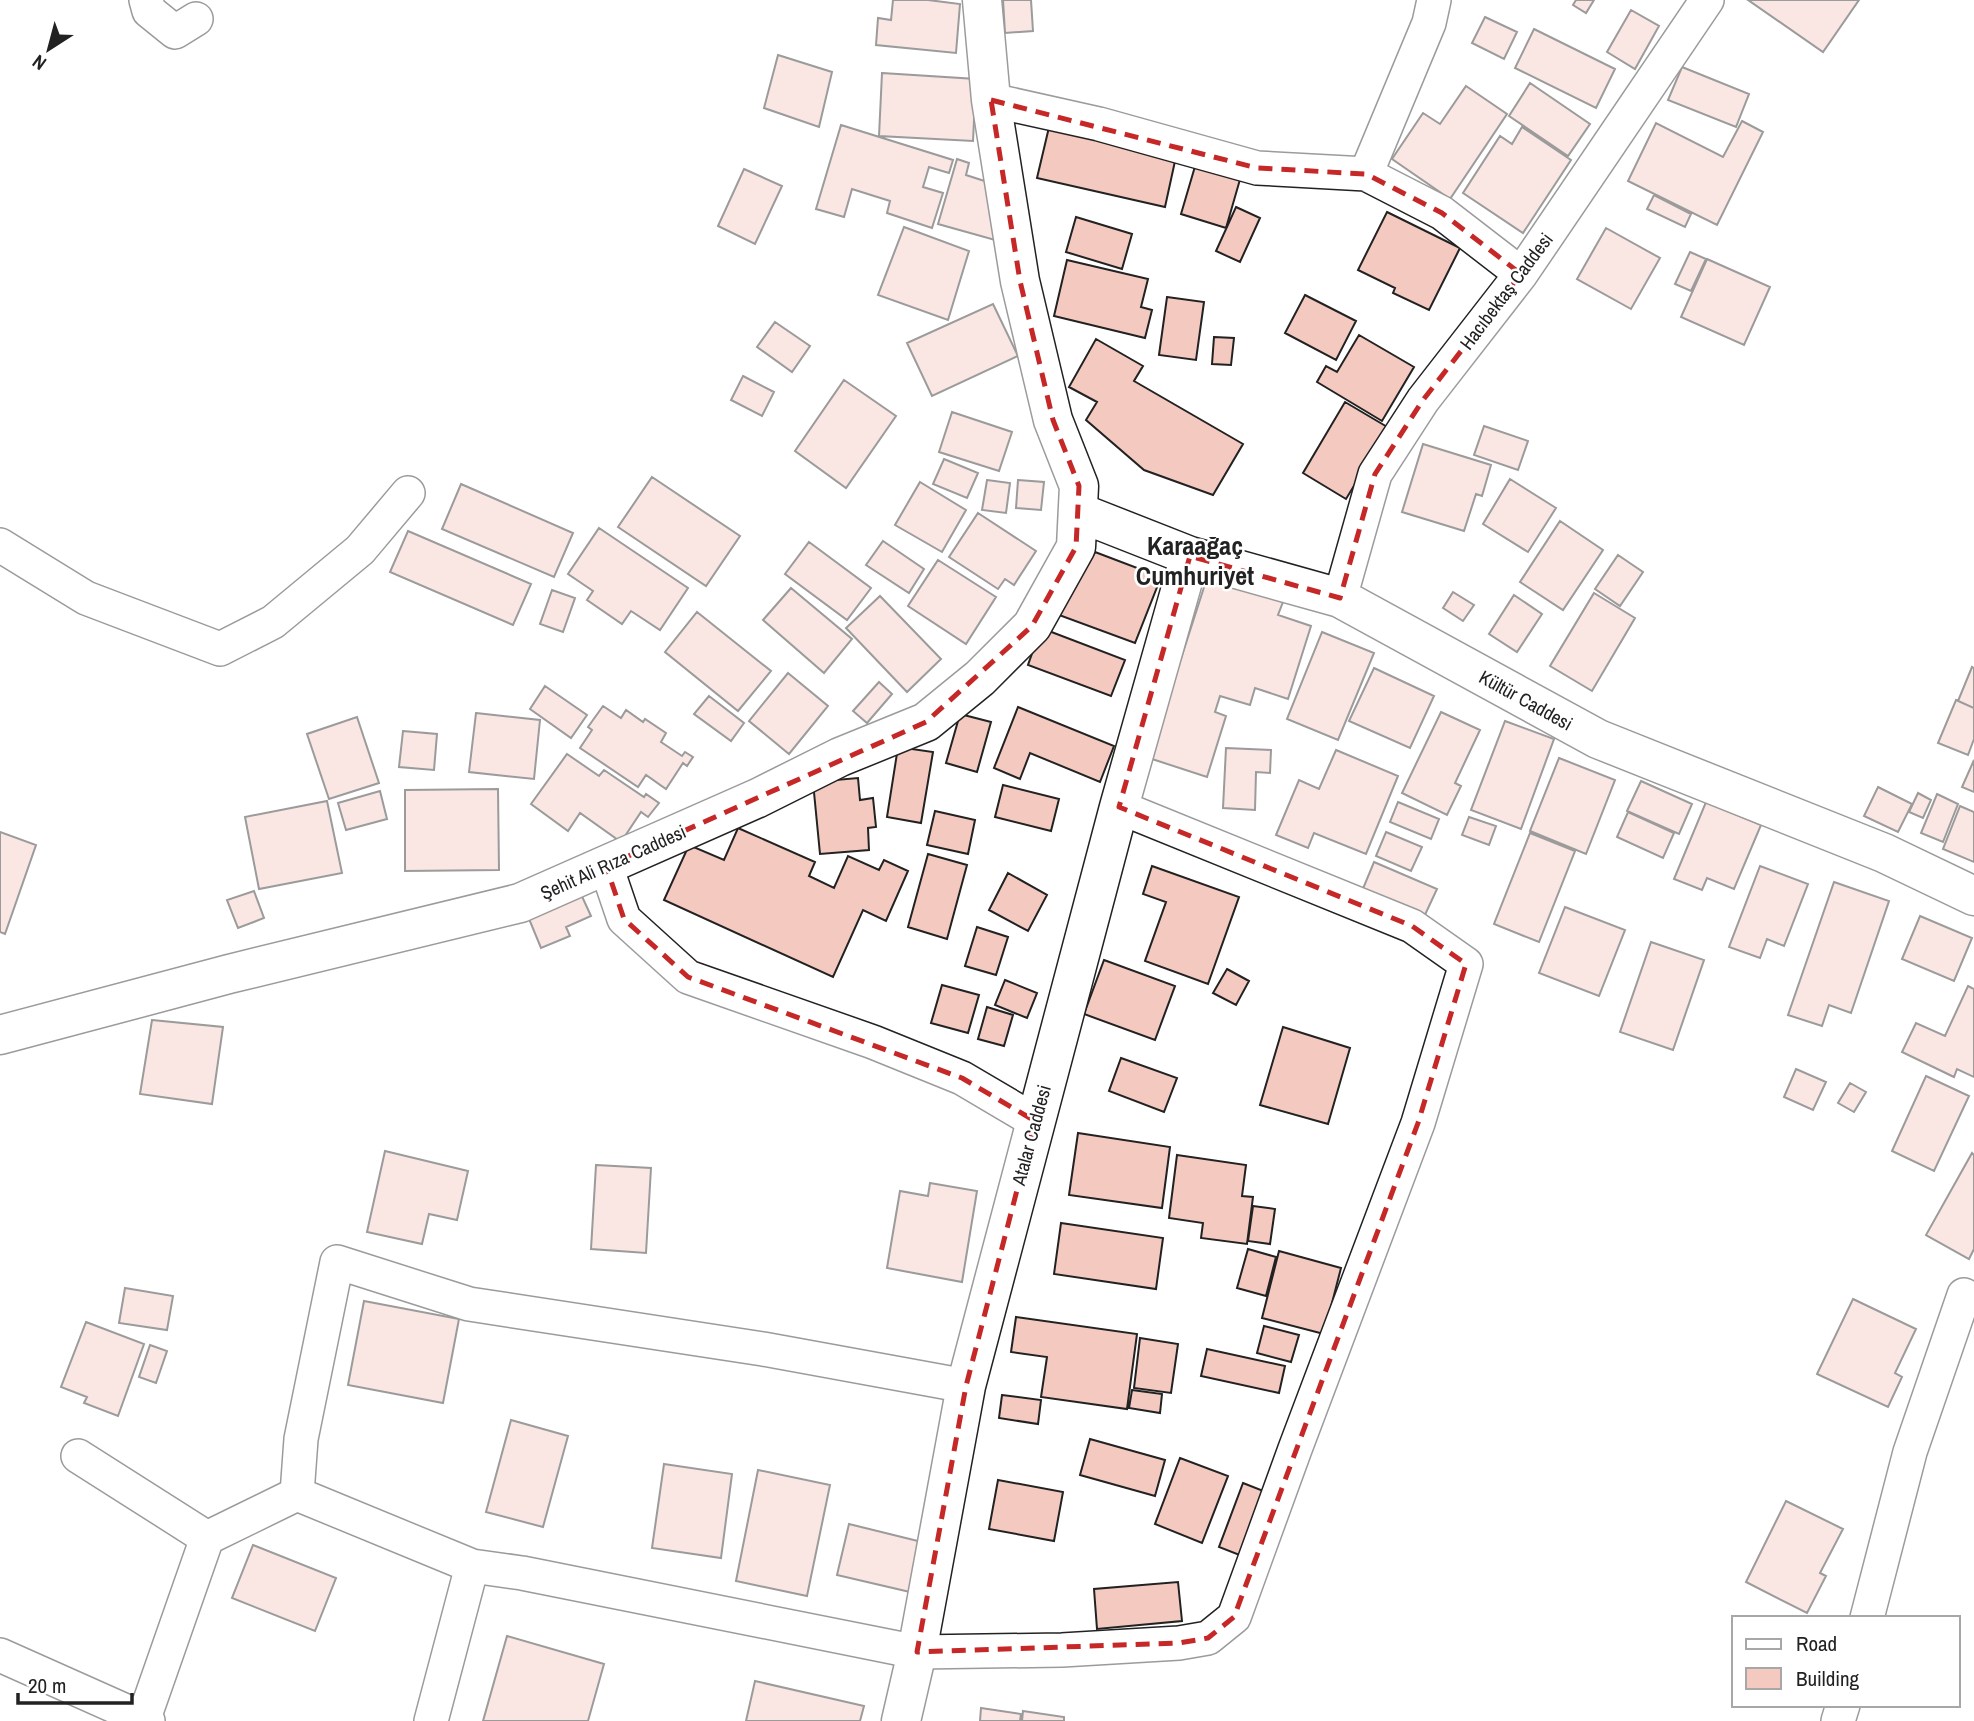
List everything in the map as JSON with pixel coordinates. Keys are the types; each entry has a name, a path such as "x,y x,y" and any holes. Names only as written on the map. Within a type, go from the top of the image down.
{"street":[{"path":"146,0 149,11 175,32 196,19"},
{"path":"982,0 991,100 1020,281 1053,419 1079,499"},
{"path":"1366,174 1429,23 1434,0"},
{"name":"Hacıbektaş Caddesi","path":"1340,598 1375,474 1423,400 1521,274 1707,0"},
{"path":"991,100 1099,124 1257,168 1366,174 1442,213 1521,274"},
{"path":"0,545 86,598 220,649 273,622 360,550 408,493"},
{"name":"Kültür Caddesi","path":"1079,499 1190,556 1340,598 1598,740 1884,853 1974,896"},
{"name":"Şehit Ali Rıza Caddesi","path":"0,1035 229,974 520,903 758,798 841,757 926,722 980,678 1031,626 1076,547 1079,499"},
{"name":"Atalar Caddesi","path":"901,1721 918,1652 966,1386 1119,807 1190,556"},
{"path":"0,1656 145,1720 207,1538 298,1494 471,1566 522,1573 918,1652 1062,1650 1179,1643 1208,1638 1234,1617 1418,1123 1466,964 1412,926 1119,807"},
{"path":"606,866 624,919 688,977 873,1042 962,1078 1035,1121"},
{"path":"298,1494 301,1439 337,1262 469,1304 763,1349 966,1386"},
{"path":"1868,1616 1910,1452 1964,1295"},
{"path":"78,1456 207,1538"},
{"path":"431,1721 471,1566"}],"highlighted area":[{"path":"991,100 1257,168 1366,174 1442,213 1521,274 1423,400 1375,474 1340,598 1190,556 1119,807 1412,926 1466,964 1418,1123 1234,1617 1208,1638 1179,1643 917,1652 966,1386 1035,1121 962,1078 688,977 624,919 606,866 926,722 1032,626 1076,547 1079,486 1053,420 1020,281"}],"building":[{"path":"893,0 960,4 956,53 876,45 878,18 891,20"},
{"path":"1003,0 1031,0 1033,31 1005,33"},
{"path":"1576,0 1594,0 1586,13 1573,5"},
{"path":"1748,0 1859,0 1823,52"},
{"path":"1631,10 1659,26 1635,69 1607,52"},
{"path":"1485,17 1517,32 1504,59 1472,43"},
{"path":"1534,29 1615,69 1596,108 1515,68"},
{"path":"778,55 832,72 819,127 764,108"},
{"path":"1682,67 1749,94 1736,127 1668,100"},
{"path":"882,73 976,79 973,141 879,136"},
{"path":"1530,83 1590,124 1568,156 1509,116"},
{"path":"1466,86 1507,114 1450,199 1392,159 1423,113 1440,124"},
{"path":"1742,121 1763,132 1717,225 1628,181 1656,123 1723,157"},
{"path":"1050,123 1177,152 1165,207 1037,178"},
{"path":"841,125 953,160 949,173 929,167 923,187 943,193 932,228 887,213 890,201 852,189 844,217 816,209"},
{"path":"1522,127 1571,160 1523,233 1463,193 1500,136 1512,144"},
{"path":"957,159 969,163 966,175 1000,186 995,240 938,224"},
{"path":"1196,163 1241,176 1226,228 1181,214"},
{"path":"744,169 782,186 755,244 718,226"},
{"path":"1654,195 1691,214 1685,227 1647,209"},
{"path":"1236,207 1260,218 1240,262 1216,251"},
{"path":"1387,212 1460,248 1429,310 1393,293 1395,288 1358,270"},
{"path":"1076,217 1132,234 1122,269 1066,252"},
{"path":"904,227 969,251 948,320 878,295"},
{"path":"1606,228 1660,258 1631,309 1577,279"},
{"path":"1690,252 1706,259 1691,291 1675,284"},
{"path":"1707,259 1770,287 1744,345 1681,317"},
{"path":"1067,260 1148,279 1141,307 1152,310 1145,338 1054,316"},
{"path":"1305,295 1356,321 1336,360 1285,333"},
{"path":"1167,297 1204,302 1196,360 1159,355"},
{"path":"993,304 1018,356 932,396 907,343"},
{"path":"775,322 810,346 792,372 757,347"},
{"path":"1359,335 1414,367 1382,421 1317,382 1326,366 1337,372"},
{"path":"1214,337 1234,338 1231,365 1212,364"},
{"path":"1096,339 1143,366 1134,381 1243,444 1213,495 1144,470 1086,420 1097,402 1069,387"},
{"path":"743,376 774,392 762,416 731,400"},
{"path":"844,380 896,416 846,488 795,451"},
{"path":"1345,402 1389,428 1346,499 1303,473"},
{"path":"952,412 1012,432 999,471 939,452"},
{"path":"1484,426 1528,441 1518,470 1474,455"},
{"path":"1423,444 1491,465 1482,496 1476,494 1464,531 1402,512"},
{"path":"944,459 978,473 967,498 933,484"},
{"path":"652,477 740,536 706,586 618,527"},
{"path":"1510,479 1556,508 1528,552 1483,524"},
{"path":"987,480 1010,483 1006,513 982,510"},
{"path":"1018,480 1044,482 1041,510 1016,508"},
{"path":"920,482 966,510 942,552 895,525"},
{"path":"461,484 573,533 554,577 442,529"},
{"path":"978,513 1036,551 1014,585 1005,579 998,589 949,557"},
{"path":"1560,521 1603,550 1563,610 1520,582"},
{"path":"599,528 688,588 660,630 631,611 622,624 587,600 593,591 568,574"},
{"path":"408,531 531,584 513,625 390,572"},
{"path":"883,541 924,569 909,593 866,565"},
{"path":"809,542 871,588 847,620 785,574"},
{"path":"1095,552 1161,577 1135,643 1059,615"},
{"path":"1618,555 1643,572 1620,606 1595,589"},
{"path":"938,560 996,597 966,644 908,606"},
{"path":"1207,578 1283,602 1278,615 1311,626 1288,699 1255,688 1250,705 1220,696 1215,712 1226,716 1207,777 1149,758"},
{"path":"791,588 852,639 824,673 763,620"},
{"path":"552,590 575,598 563,632 540,624"},
{"path":"1453,592 1474,605 1463,621 1443,608"},
{"path":"1594,593 1635,618 1592,691 1550,666"},
{"path":"1514,595 1542,614 1517,652 1489,634"},
{"path":"880,596 941,659 907,692 846,628"},
{"path":"697,612 771,671 738,711 665,652"},
{"path":"1041,628 1125,660 1111,696 1028,665"},
{"path":"1322,632 1374,653 1338,740 1287,719"},
{"path":"1972,667 1974,668 1974,708 1958,701"},
{"path":"1374,668 1434,696 1410,748 1349,721"},
{"path":"788,673 828,706 789,754 749,721"},
{"path":"879,682 892,694 867,723 853,711"},
{"path":"545,686 587,715 571,738 530,709"},
{"path":"709,696 744,723 731,741 694,714"},
{"path":"1956,700 1974,708 1974,739 1968,755 1938,743"},
{"path":"603,706 621,718 626,710 643,722 645,719 666,733 661,742 682,756 685,752 693,757 687,766 683,763 666,789 646,775 638,787 580,748 592,730 588,727"},
{"path":"1018,707 1114,746 1100,782 1030,753 1020,779 994,768"},
{"path":"1441,712 1480,730 1455,783 1461,786 1447,815 1402,793"},
{"path":"476,713 540,720 534,779 469,772"},
{"path":"960,714 991,722 977,772 946,763"},
{"path":"357,717 379,783 329,799 307,734"},
{"path":"1505,721 1554,739 1521,829 1471,810"},
{"path":"403,731 437,734 434,770 399,767"},
{"path":"898,747 933,752 921,823 887,817"},
{"path":"1226,748 1271,750 1270,773 1256,772 1255,810 1223,808"},
{"path":"1336,750 1398,776 1366,854 1314,833 1308,848 1276,835 1299,780 1319,789"},
{"path":"567,754 599,776 604,770 644,797 646,794 659,803 648,817 641,812 621,842 580,813 568,831 531,804"},
{"path":"1559,758 1615,780 1586,854 1530,831"},
{"path":"1974,760 1974,792 1962,787"},
{"path":"858,778 860,800 873,798 876,827 868,828 869,850 820,854 813,782"},
{"path":"1641,781 1692,804 1679,834 1627,811"},
{"path":"1003,785 1059,799 1051,831 995,817"},
{"path":"1878,787 1912,804 1898,832 1864,816"},
{"path":"498,789 499,870 405,871 405,790"},
{"path":"380,791 387,819 346,830 338,803"},
{"path":"1918,793 1931,800 1923,818 1909,812"},
{"path":"1937,794 1958,804 1943,842 1921,833"},
{"path":"327,801 342,873 259,889 245,817"},
{"path":"1398,802 1439,819 1431,839 1390,822"},
{"path":"1706,802 1761,825 1734,889 1707,878 1702,890 1674,879"},
{"path":"1960,806 1974,812 1974,862 1943,849"},
{"path":"935,811 975,820 968,854 927,845"},
{"path":"1628,812 1674,833 1663,858 1617,837"},
{"path":"1469,817 1496,826 1489,845 1462,835"},
{"path":"738,828 815,862 809,876 834,888 848,856 879,870 884,860 908,871 886,921 863,910 833,977 664,900 689,845 724,860"},
{"path":"0,832 36,845 5,934 0,932"},
{"path":"1386,832 1422,847 1411,871 1376,856"},
{"path":"1530,833 1575,851 1539,942 1494,924"},
{"path":"928,854 967,865 947,939 908,927"},
{"path":"1374,862 1437,889 1424,917 1362,891"},
{"path":"1152,866 1239,897 1208,984 1145,961 1166,902 1143,894"},
{"path":"1760,866 1808,884 1784,946 1767,939 1760,958 1729,947"},
{"path":"1008,873 1047,895 1028,931 989,910"},
{"path":"1834,882 1889,901 1851,1013 1829,1005 1822,1026 1788,1015"},
{"path":"254,891 264,918 238,928 227,900"},
{"path":"580,892 591,916 566,927 570,936 541,948 527,914"},
{"path":"1565,907 1625,930 1599,996 1539,973"},
{"path":"1920,916 1972,938 1954,981 1902,959"},
{"path":"977,927 1008,937 996,975 965,966"},
{"path":"1651,942 1704,960 1673,1050 1620,1032"},
{"path":"1104,960 1175,986 1155,1040 1084,1014"},
{"path":"1227,969 1249,981 1236,1005 1213,993"},
{"path":"1005,980 1037,993 1027,1018 995,1005"},
{"path":"942,985 979,995 968,1033 931,1023"},
{"path":"1968,986 1974,989 1974,1077 1957,1069 1954,1077 1902,1052 1916,1023 1945,1036"},
{"path":"987,1007 1013,1015 1004,1046 978,1039"},
{"path":"152,1020 223,1027 212,1104 140,1094"},
{"path":"1283,1027 1350,1048 1328,1124 1260,1105"},
{"path":"1121,1058 1177,1078 1164,1112 1109,1091"},
{"path":"1796,1069 1826,1082 1813,1110 1784,1097"},
{"path":"1926,1076 1969,1096 1934,1171 1892,1151"},
{"path":"1850,1083 1866,1092 1854,1112 1838,1103"},
{"path":"1078,1133 1170,1147 1162,1208 1069,1195"},
{"path":"385,1151 468,1171 457,1220 429,1214 422,1244 367,1232"},
{"path":"1972,1153 1974,1249 1969,1259 1926,1235"},
{"path":"1177,1155 1246,1165 1242,1196 1253,1197 1247,1244 1201,1238 1203,1223 1169,1218"},
{"path":"596,1165 651,1168 646,1253 591,1249"},
{"path":"930,1183 977,1191 962,1282 887,1268 900,1191 928,1196"},
{"path":"1253,1206 1275,1209 1270,1244 1248,1241"},
{"path":"1061,1223 1163,1238 1156,1289 1054,1274"},
{"path":"1248,1249 1276,1257 1266,1296 1237,1288"},
{"path":"1279,1251 1341,1268 1324,1334 1262,1318"},
{"path":"125,1288 173,1296 167,1330 119,1323"},
{"path":"1853,1299 1916,1329 1895,1373 1902,1377 1888,1407 1817,1374"},
{"path":"364,1301 459,1319 443,1403 348,1385"},
{"path":"1016,1317 1137,1334 1127,1409 1041,1397 1047,1357 1011,1352"},
{"path":"86,1322 144,1344 118,1416 84,1403 87,1397 61,1387"},
{"path":"1264,1326 1299,1335 1291,1362 1257,1353"},
{"path":"1140,1338 1178,1344 1171,1393 1134,1388"},
{"path":"150,1345 167,1351 156,1383 139,1377"},
{"path":"1207,1349 1285,1366 1279,1393 1201,1376"},
{"path":"1132,1390 1162,1394 1160,1413 1129,1408"},
{"path":"1002,1395 1041,1400 1038,1424 999,1418"},
{"path":"511,1420 568,1436 543,1527 486,1512"},
{"path":"1090,1439 1165,1460 1155,1496 1080,1475"},
{"path":"1180,1458 1228,1476 1202,1543 1155,1524"},
{"path":"664,1464 732,1474 721,1558 652,1548"},
{"path":"758,1470 830,1485 807,1596 736,1581"},
{"path":"998,1480 1063,1492 1054,1541 989,1529"},
{"path":"1243,1483 1266,1492 1242,1556 1219,1547"},
{"path":"1786,1501 1843,1529 1820,1573 1826,1576 1807,1613 1746,1582"},
{"path":"849,1524 922,1542 910,1592 837,1575"},
{"path":"253,1545 336,1578 315,1631 232,1598"},
{"path":"1178,1582 1182,1621 1097,1629 1094,1589"},
{"path":"507,1636 604,1664 588,1721 483,1721"},
{"path":"755,1681 864,1706 860,1721 746,1721"},
{"path":"981,1708 1021,1714 1020,1721 980,1721"},
{"path":"1023,1711 1064,1717 1064,1721 1022,1721"}],"district":[{"name":"Karaağaç Cumhuriyet","path":"1195,560"}]}
